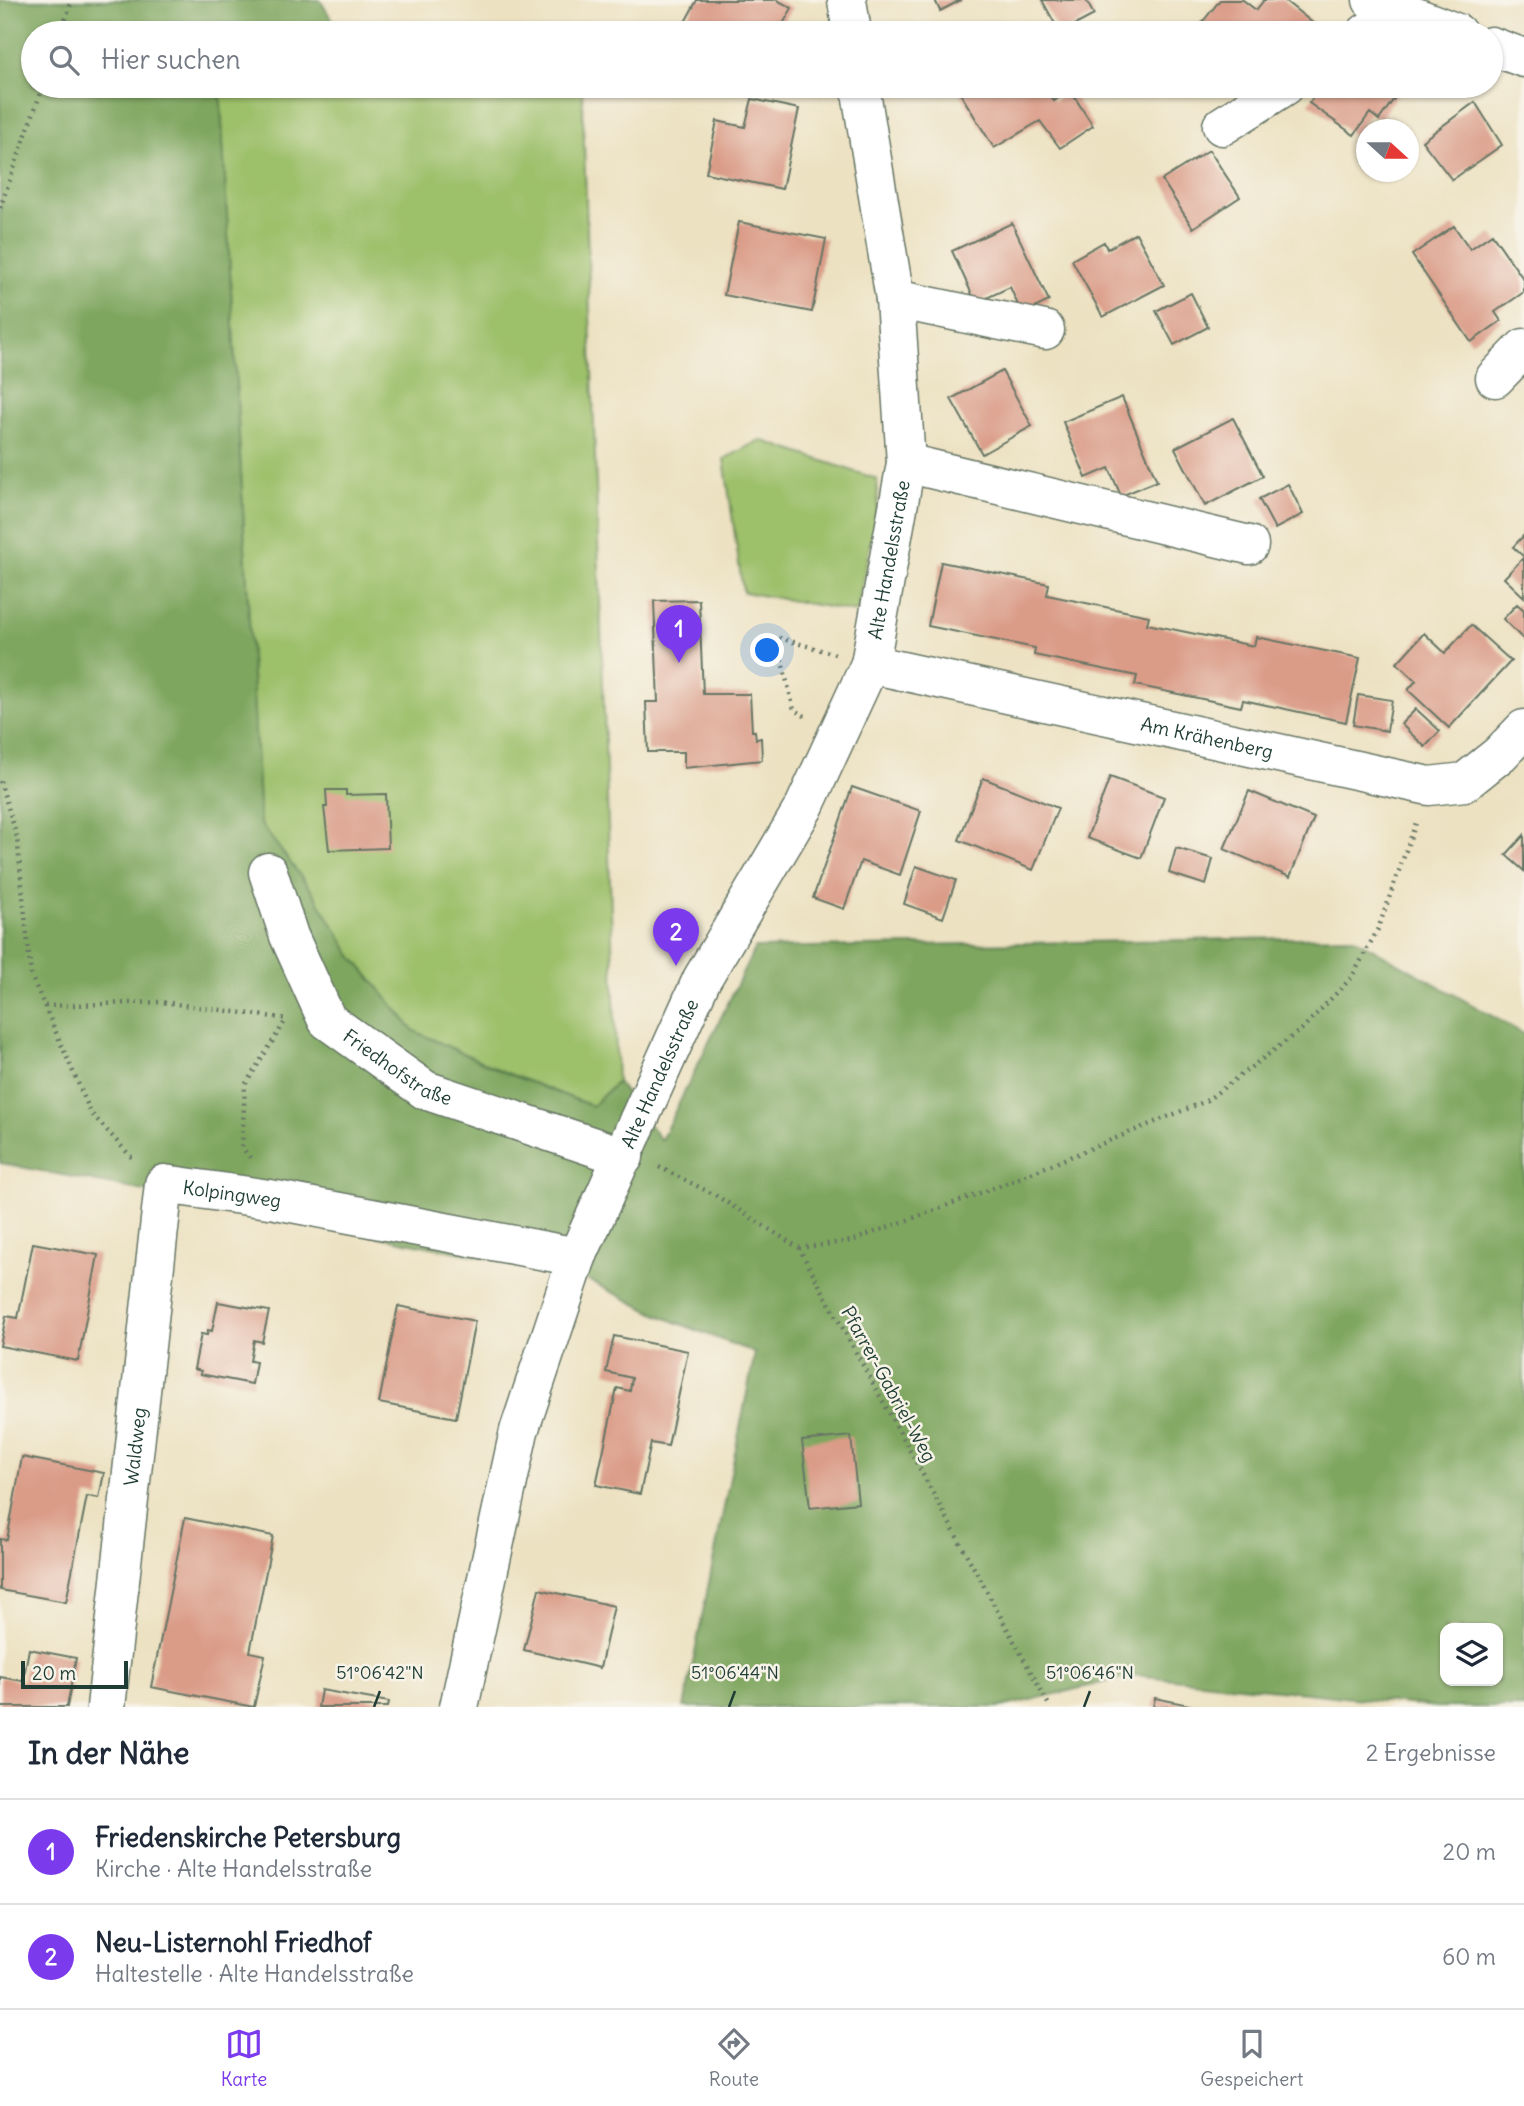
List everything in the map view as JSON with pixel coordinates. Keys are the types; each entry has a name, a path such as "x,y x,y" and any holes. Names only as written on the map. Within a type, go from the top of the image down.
{"street":[{"path":"847,0 850,21"},
{"path":"1375,21 1386,6 1425,21"},
{"path":"1503,50 1524,58"},
{"name":"Alte Handelsstraße","path":"459,1707 519,1431 577,1257 702,979 804,807 870,663 906,463 895,299 862,98"},
{"path":"1222,126 1265,98"},
{"path":"895,299 1045,330"},
{"path":"1495,378 1524,348"},
{"name":"Alte Handelsstraße","path":"906,463 1249,545"},
{"name":"Am Krähenberg","path":"870,663 1429,786 1465,782 1500,754 1524,729"},
{"name":"Friedhofstraße","path":"268,872 289,936 327,1020 425,1090 625,1154"},
{"name":"Kolpingweg","path":"164,1184 276,1200 577,1257"},
{"name":"Waldweg","path":"106,1707 164,1184"}],"path":[{"path":"65,21 72,0"},
{"path":"0,208 39,98"},
{"path":"838,732 793,710 776,637 870,663"},
{"name":"Kolpingweg","path":"0,781 17,837 31,975 91,1113 133,1159 164,1184"},
{"path":"799,1248 851,1241 1002,1185 1206,1101 1302,1029 1352,977 1378,929 1429,786"},
{"path":"45,1006 161,1002 286,1019 327,1020"},
{"path":"276,1200 242,1146 245,1085 286,1019"},
{"name":"Pfarrer-Gabriel-Weg","path":"625,1154 715,1195 799,1248 1050,1707"}],"green space":[{"path":"0,0 320,0 333,21 21,21 21,98 221,98 260,823 314,894 352,956 414,1031 504,1072 592,1106 617,1082 661,1140 755,948 1352,937 1524,1034 1524,1707 1438,1707 1135,1675 1001,1707 684,1707 755,1353 658,1315 580,1276 0,1163"},
{"path":"221,98 582,98 617,1082 592,1106 504,1072 414,1031 352,956 314,894 260,823"},
{"path":"760,440 877,479 878,503 857,612 743,592 724,459"}],"building":[{"path":"697,0 777,0 792,8 785,21 686,21"},
{"path":"935,0 961,0 940,11"},
{"path":"1042,0 1086,0 1094,15 1083,21 1053,21"},
{"path":"1220,0 1243,0 1256,10 1264,0 1284,0 1310,21 1203,21"},
{"path":"963,98 1052,98 1054,101 1058,98 1075,98 1093,126 1060,148 1040,121 994,148"},
{"path":"1313,98 1395,98 1380,119 1370,113 1366,119 1356,119 1354,135 1309,103"},
{"path":"752,99 799,109 782,189 706,173 717,121 745,127"},
{"path":"1475,102 1502,145 1452,180 1422,141"},
{"path":"1209,150 1240,197 1193,228 1162,180"},
{"path":"739,222 826,239 812,312 724,295"},
{"path":"1012,223 1049,301 1022,314 1010,287 976,303 952,251"},
{"path":"1454,226 1470,249 1492,234 1524,280 1524,292 1495,312 1501,321 1471,342 1412,255"},
{"path":"1136,233 1164,285 1103,317 1072,260 1104,242 1107,249"},
{"path":"1191,293 1208,327 1174,345 1156,311"},
{"path":"1002,371 1032,426 982,454 951,399"},
{"path":"1122,397 1157,481 1121,496 1109,468 1086,478 1063,422"},
{"path":"1233,418 1263,476 1205,506 1175,448"},
{"path":"1288,484 1303,514 1275,529 1259,499"},
{"path":"1524,535 1524,557 1513,547"},
{"path":"1524,557 1524,597 1504,578"},
{"path":"941,562 1049,584 1047,595 1149,616 1147,624 1254,646 1256,637 1360,658 1346,722 1243,700 1241,707 1135,685 1137,676 1034,655 1035,648 928,626"},
{"path":"699,600 703,694 750,694 752,731 755,731 756,739 761,738 762,760 684,768 684,752 648,752 646,702 658,702 654,601"},
{"path":"1517,604 1524,610 1524,640 1503,619"},
{"path":"1471,625 1511,661 1449,728 1408,690 1416,681 1397,663 1424,633 1445,653"},
{"path":"1358,695 1392,700 1387,731 1353,725"},
{"path":"1416,709 1440,731 1425,747 1401,724"},
{"path":"1110,777 1164,797 1141,858 1087,838"},
{"path":"983,778 1058,808 1033,870 959,840"},
{"path":"852,787 921,811 900,875 861,861 844,909 813,898"},
{"path":"326,790 346,790 346,795 386,794 388,848 329,850 324,807 327,807"},
{"path":"1249,791 1314,818 1290,877 1224,849"},
{"path":"1524,835 1524,871 1506,855"},
{"path":"1176,848 1213,859 1206,885 1169,873"},
{"path":"916,866 956,880 943,918 904,904"},
{"path":"33,1243 98,1255 78,1361 0,1346 6,1316 18,1318"},
{"path":"218,1302 269,1311 262,1342 254,1340 250,1361 256,1362 252,1384 200,1374 201,1371 194,1369 201,1334 207,1335 208,1330 212,1331"},
{"path":"398,1306 475,1321 456,1418 379,1403"},
{"path":"614,1336 688,1351 668,1446 651,1443 640,1494 596,1485 617,1388 630,1391 632,1378 606,1372"},
{"path":"851,1436 858,1503 810,1508 802,1441"},
{"path":"22,1457 104,1473 99,1498 87,1496 66,1602 0,1590 0,1539 7,1540"},
{"path":"185,1518 273,1536 250,1652 265,1655 254,1707 151,1687"},
{"path":"539,1589 614,1606 600,1668 524,1650"},
{"path":"29,1649 76,1658 67,1707 0,1707 0,1677 23,1681"},
{"path":"321,1690 389,1702 388,1707 318,1707"},
{"path":"1155,1698 1194,1706 1194,1707 1153,1707"}],"place":[{"name":"Friedenskirche Petersburg","path":"679,663"},
{"name":"Neu-Listernohl Friedhof","path":"676,966"}]}
